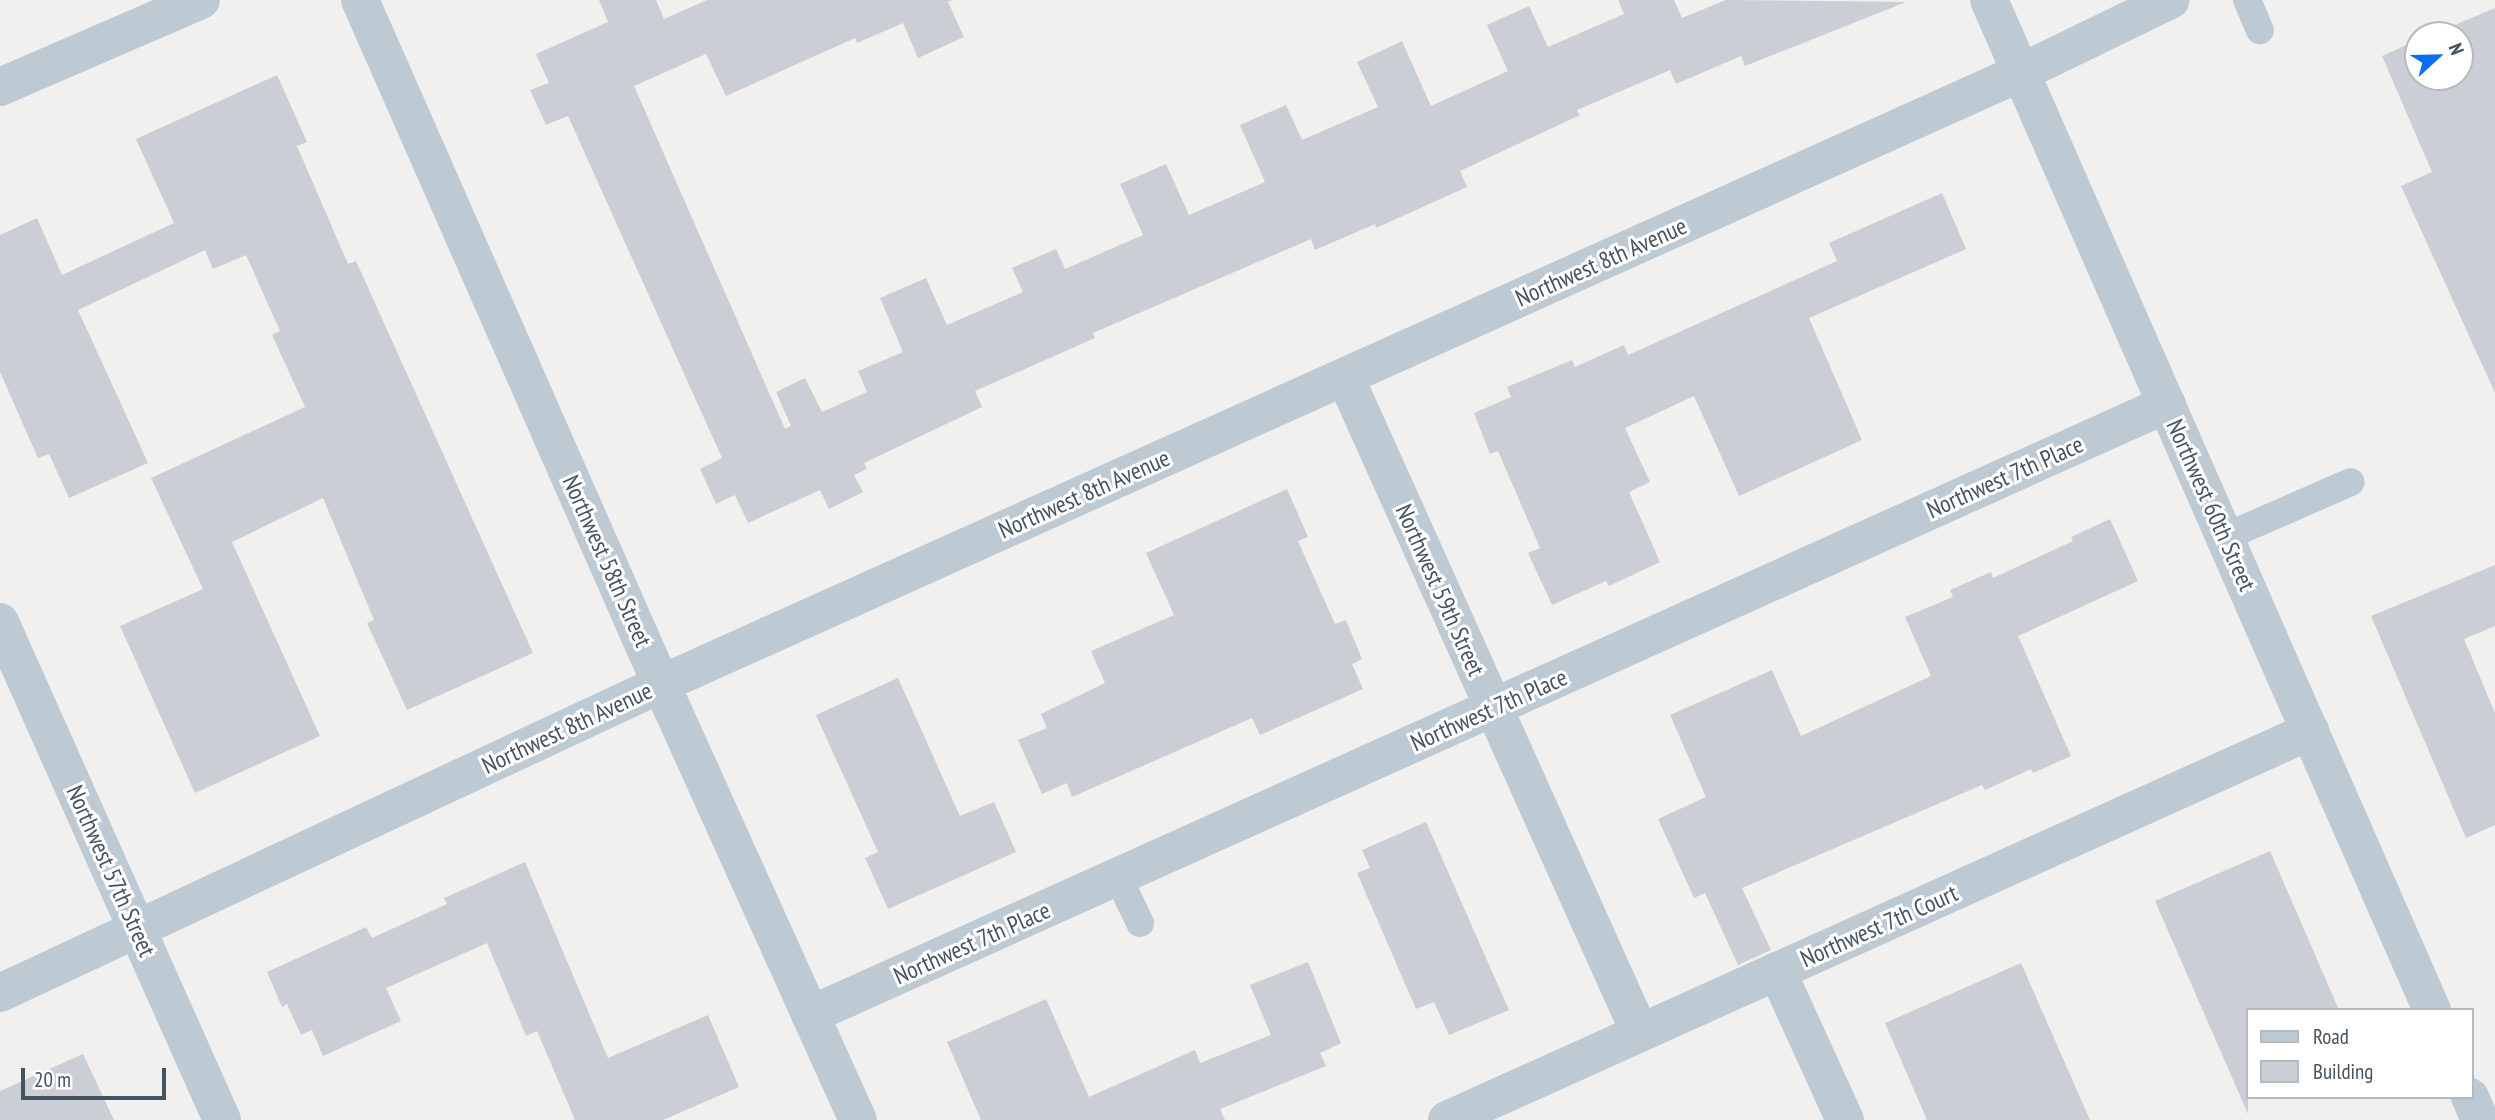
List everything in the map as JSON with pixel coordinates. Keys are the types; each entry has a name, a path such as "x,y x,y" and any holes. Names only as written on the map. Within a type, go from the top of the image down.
{"street":[{"path":"0,87 201,0"},
{"name":"Northwest 60th Street","path":"1989,0 2431,1008"},
{"name":"Northwest 8th Avenue","path":"0,993 661,684 2022,72 2170,0"},
{"name":"Northwest 58th Street","path":"368,2 661,684 858,1120"},
{"name":"Northwest 59th Street","path":"1345,377 1640,1033"},
{"name":"Northwest 7th Place","path":"810,1015 2167,404"},
{"name":"Northwest 57th Street","path":"0,622 222,1120"},
{"name":"Northwest 7th Court","path":"1447,1120 2310,731"},
{"path":"1777,971 1845,1120"},
{"path":"2471,1099 2480,1120"}],"lane":[{"path":"2247,0 2260,30"},
{"path":"2225,537 2351,482"},
{"path":"1118,877 1140,923"}],"building":[{"path":"599,0 656,0 664,19 707,0 952,0 948,2 964,37 918,58 903,23 857,43 855,38 726,96 706,54 634,86 785,429 791,426 776,392 805,378 822,412 867,392 858,371 903,352 880,298 926,278 947,325 1023,292 1012,268 1056,249 1065,269 1143,235 1120,184 1166,164 1189,215 1265,182 1240,125 1286,105 1302,140 1378,107 1357,62 1402,41 1431,106 1508,71 1487,25 1529,6 1548,47 1624,14 1618,0 1674,0 1682,18 1726,0 1906,2 1745,66 1741,56 1676,84 1670,70 1577,110 1580,115 1460,171 1467,187 1376,228 1375,224 1315,250 1311,239 1093,333 1095,338 975,391 982,407 864,463 867,469 854,475 863,492 829,509 820,490 748,523 735,495 716,504 700,469 722,458 568,116 546,125 530,90 549,83 536,54 608,22"},
{"path":"2495,8 2495,393 2401,186 2432,172 2382,56 2404,46 2404,91 2474,91 2474,21 2464,21"},
{"path":"277,75 307,142 297,146 348,264 356,261 533,653 407,710 367,623 374,620 323,498 232,542 320,736 195,793 120,626 203,589 151,478 305,407 272,335 280,331 246,255 213,269 205,250 78,310 148,463 69,498 49,454 38,458 0,372 0,235 37,218 62,275 174,223 136,139"},
{"path":"1942,193 1966,249 1809,318 1862,440 1739,496 1694,396 1625,428 1650,482 1629,492 1660,562 1609,586 1606,581 1552,605 1528,553 1540,548 1498,451 1490,454 1474,413 1511,397 1507,387 1572,360 1575,367 1624,345 1628,355 1837,261 1829,243"},
{"path":"1287,489 1308,537 1298,541 1335,624 1346,620 1362,659 1352,664 1363,689 1260,735 1252,718 1072,797 1067,783 1042,794 1018,740 1047,728 1041,714 1105,683 1091,651 1174,615 1146,553"},
{"path":"2110,519 2138,581 2018,636 2071,756 2033,773 2031,769 1985,790 1982,785 1742,888 1771,950 1738,965 1705,893 1694,898 1658,819 1706,797 1670,715 1772,670 1801,736 1931,676 1905,617 1953,597 1950,590 1991,572 1993,578 2073,541 2071,537"},
{"path":"2495,565 2495,626 2464,639 2495,713 2495,825 2466,838 2371,616"},
{"path":"898,678 960,816 994,802 1016,852 888,909 865,858 878,852 816,715"},
{"path":"1426,822 1509,1010 1449,1035 1434,1002 1416,1009 1357,873 1370,868 1362,850"},
{"path":"2270,851 2338,1008 2246,1008 2248,1114 2155,901"},
{"path":"525,862 608,1058 708,1015 739,1087 663,1120 575,1120 537,1031 526,1036 487,943 386,988 401,1021 323,1056 312,1030 301,1035 287,1004 282,1007 267,972 366,927 372,938 447,904 444,898"},
{"path":"1308,962 1341,1043 1320,1053 1326,1066 1220,1109 1225,1120 981,1120 947,1042 1046,999 1089,1097 1195,1050 1200,1063 1271,1035 1250,985"},
{"path":"2021,963 2090,1120 1927,1120 1885,1023"},
{"path":"83,1054 114,1120 0,1120 0,1091"}]}
